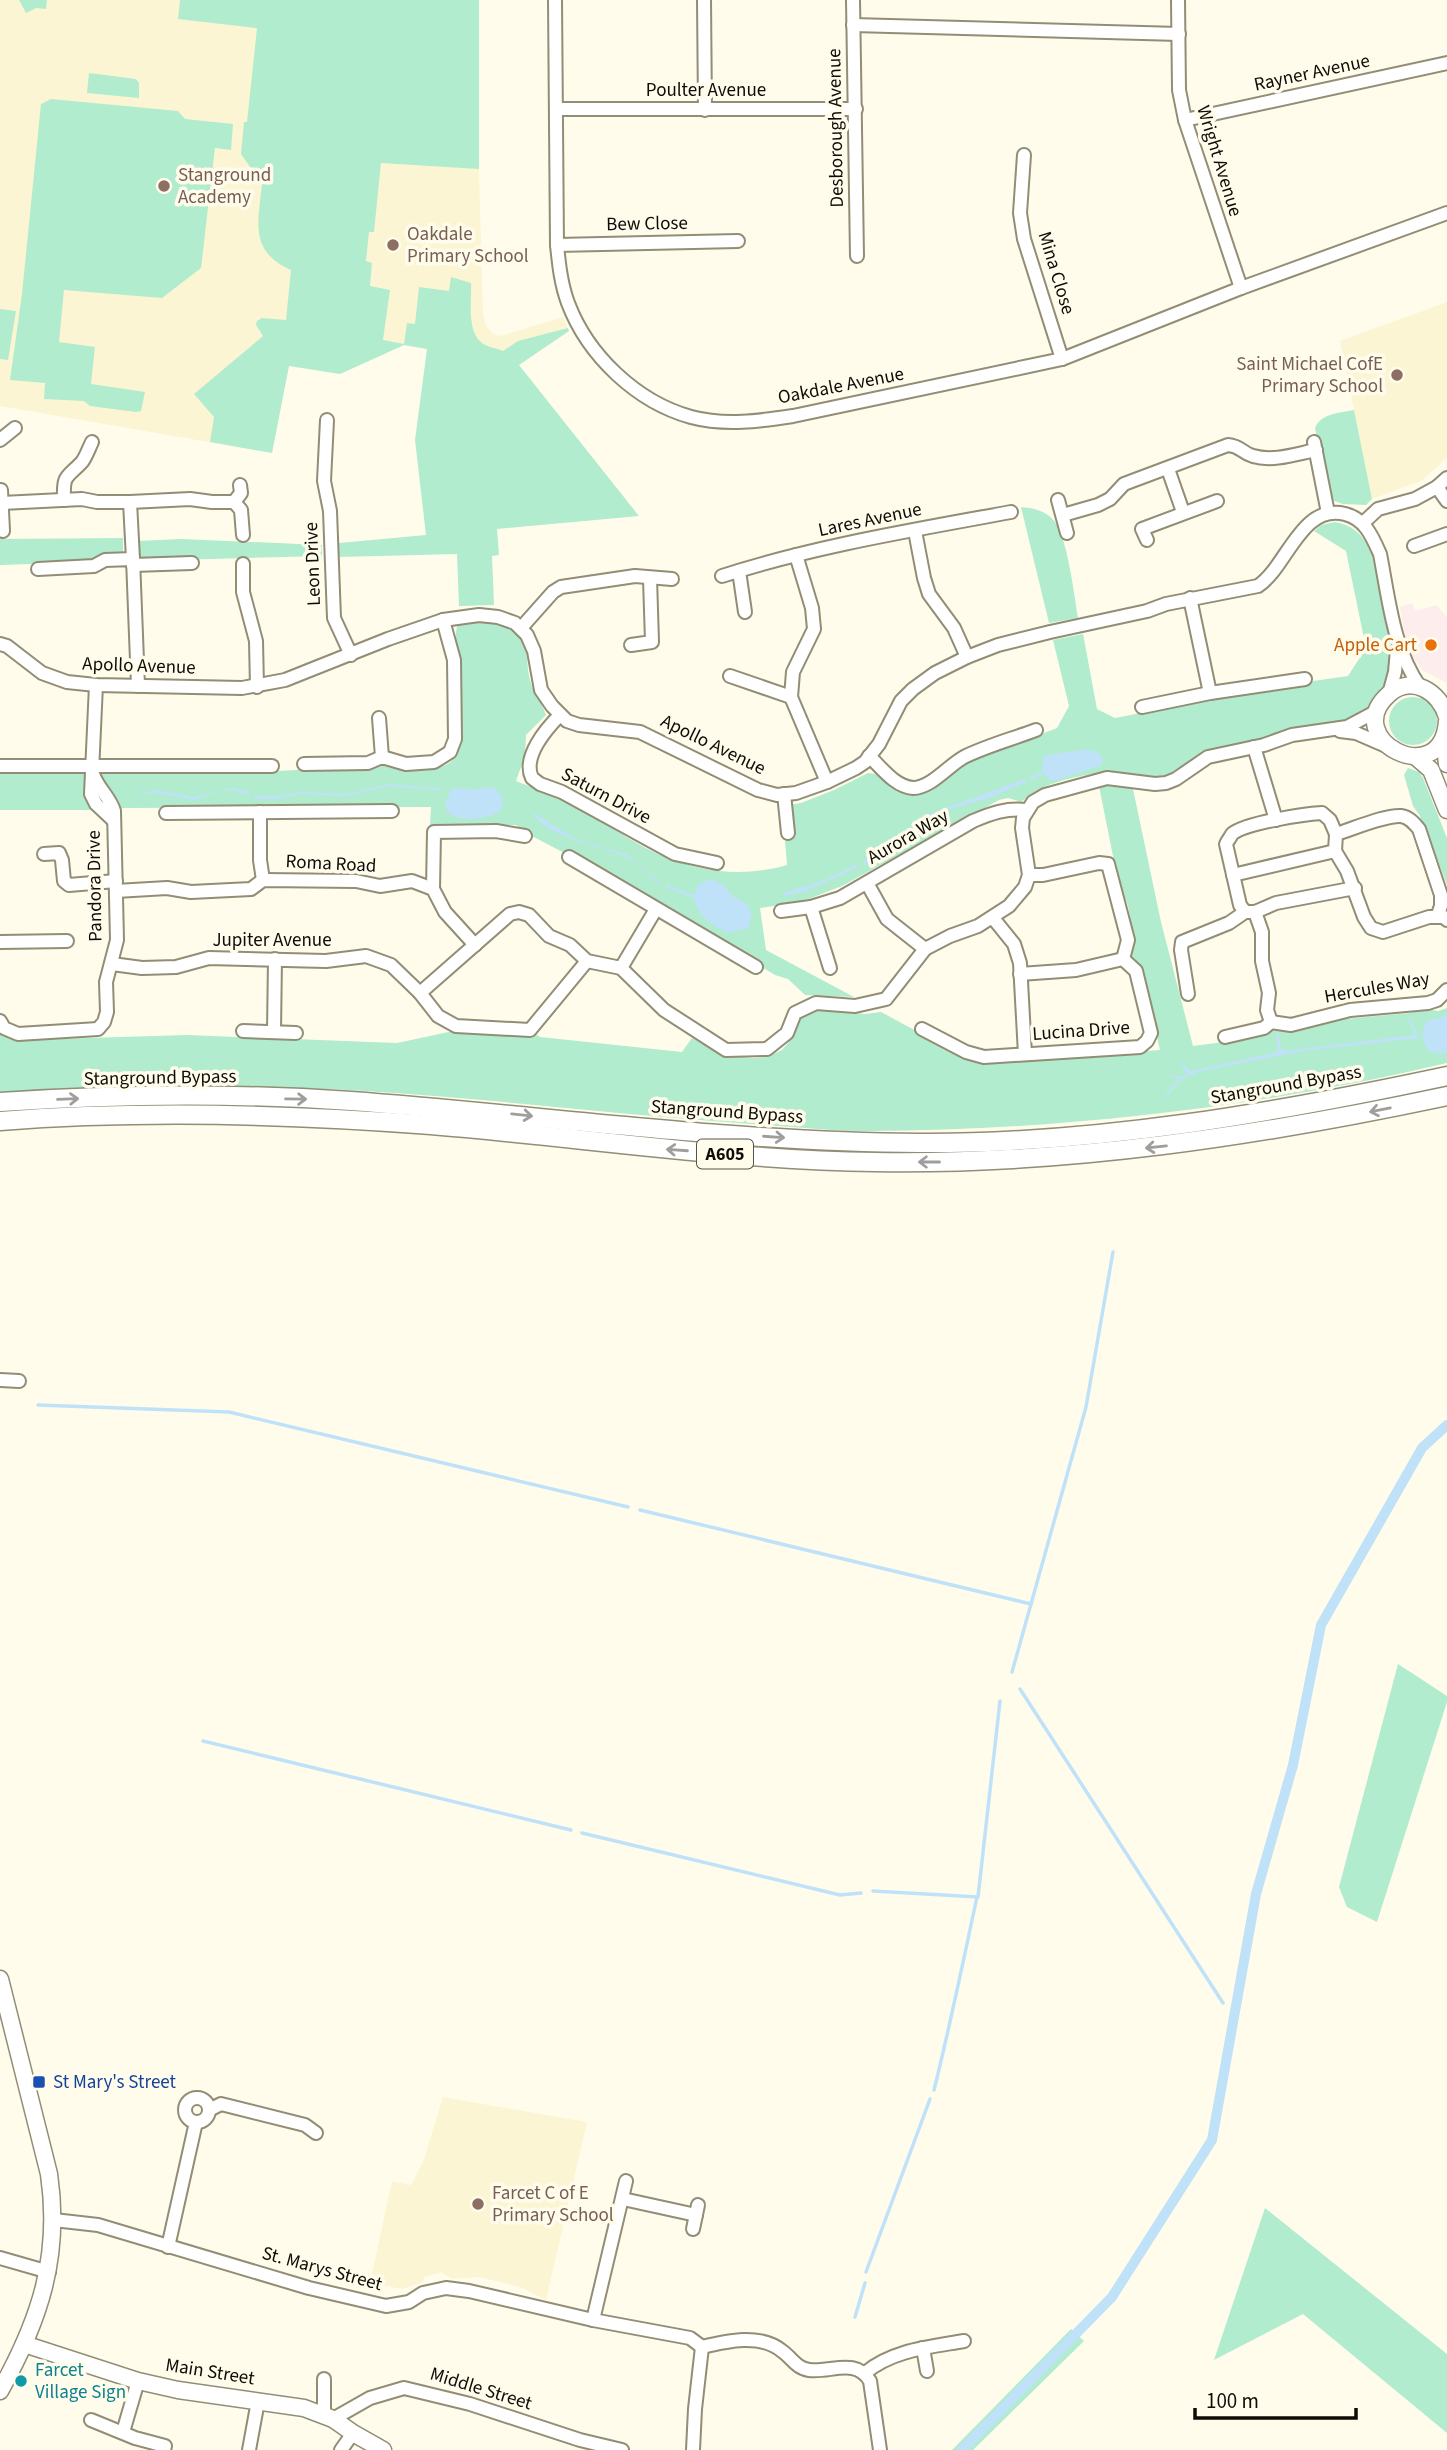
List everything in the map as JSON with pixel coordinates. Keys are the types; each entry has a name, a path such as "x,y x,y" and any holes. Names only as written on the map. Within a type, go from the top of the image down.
{"main road":[{"name":"Stanground Bypass","path":"0,1102 191,1097 327,1100 485,1112 684,1132 930,1143 1029,1139 1228,1118 1323,1102 1447,1076"},
{"name":"Stanground Bypass","path":"0,1121 190,1115 313,1118 430,1125 666,1149 813,1160 944,1162 1063,1156 1167,1146 1274,1130 1447,1096"}],"street":[{"name":"Oakdale Avenue","path":"555,0 557,245 560,273 568,302 575,319 596,352 625,382 656,401 691,417 726,422 781,418 1062,359 1241,288 1447,213"},
{"path":"704,0 705,110"},
{"name":"Desborough Avenue","path":"853,0 858,256"},
{"name":"Wright Avenue","path":"1178,0 1179,90 1185,120 1241,288"},
{"path":"853,25 1179,34"},
{"name":"Rayner Avenue","path":"1185,120 1447,63"},
{"name":"Poulter Avenue","path":"556,109 856,109"},
{"name":"Mina Close","path":"1024,155 1020,213 1024,239 1062,359"},
{"name":"Bew Close","path":"557,245 738,241"},
{"name":"Leon Drive","path":"327,420 324,481 330,511 334,618 351,655"},
{"path":"0,440 15,428"},
{"path":"64,500 63,481 73,468 83,461 92,442"},
{"path":"1063,515 1110,499 1124,484 1228,445 1238,446 1250,456 1267,458 1315,446 1328,513 1349,515 1363,523 1374,539 1380,554 1396,636 1405,662 1420,687"},
{"path":"1168,469 1183,512"},
{"path":"1363,523 1378,509 1415,499 1442,483 1447,500"},
{"path":"234,502 241,493 240,485"},
{"path":"3,531 1,497 130,502 190,499 234,502 241,510 243,535"},
{"path":"1058,500 1067,533"},
{"path":"1147,540 1142,529 1216,501"},
{"path":"130,502 138,686"},
{"name":"Lares Avenue","path":"722,576 751,565 796,555 1010,512"},
{"name":"Apollo Avenue","path":"560,715 579,725 628,729 652,736 758,790 776,795 796,793 856,768 879,744 901,701 935,673 967,657 1025,638 1147,611 1190,598 1258,586 1266,581 1307,526 1328,513"},
{"path":"915,531 929,594 954,628 967,657"},
{"path":"1414,546 1447,534"},
{"path":"796,555 813,608 814,629 793,672 792,697 827,782"},
{"path":"38,569 94,566 105,560 192,563"},
{"path":"243,564 243,592 256,641 257,687"},
{"path":"738,570 745,612"},
{"path":"560,715 541,690 531,642 521,628 553,592 561,587 635,576 672,579"},
{"path":"631,645 652,642 650,578"},
{"path":"1190,598 1210,692"},
{"name":"Apollo Avenue","path":"0,644 7,646 43,673 67,682 96,685 257,687 296,677 388,639 443,620 479,615 507,619 521,628"},
{"path":"304,764 368,763 382,757 406,764 434,762 450,752 455,739 454,660 443,620"},
{"path":"420,993 510,914 519,912 529,915 549,936 570,946 587,961 621,968 664,1010 726,1050 767,1049 787,1033 795,1013 816,1003 855,1006 886,999 925,950 939,941 993,918 1019,895 1029,874 1022,828 1027,810 1033,802 1045,795 1107,778 1166,783 1208,757 1292,735 1357,723 1377,711 1389,694 1397,662 1396,636"},
{"path":"1275,667 1277,681"},
{"path":"730,676 792,697"},
{"path":"1142,707 1163,697 1305,679"},
{"path":"94,770 96,685"},
{"path":"1389,694 1401,687 1420,687 1442,697 1447,764"},
{"path":"1377,711 1377,730 1386,746"},
{"name":"Saturn Drive","path":"560,715 538,740 530,766 532,778 653,843 718,863"},
{"path":"379,718 382,757"},
{"path":"1329,730 1356,733 1405,756 1416,757 1437,747 1446,727"},
{"path":"869,756 893,779 913,788 922,786 985,743 1036,730"},
{"path":"1254,747 1276,820"},
{"path":"1416,757 1432,771 1447,810"},
{"path":"0,766 94,770 194,761 272,766"},
{"name":"Pandora Drive","path":"0,1021 4,1028 18,1034 98,1029 104,1022 107,1012 106,982 117,940 116,886 112,803 100,791 94,770"},
{"path":"784,794 788,834"},
{"name":"Aurora Way","path":"781,911 811,907 839,898 973,821 1011,809 1027,810"},
{"path":"166,813 392,811"},
{"path":"260,812 260,860 263,880"},
{"path":"1271,1022 1267,1010 1269,993 1262,961 1262,932 1250,912 1240,905 1226,844 1232,834 1276,820 1322,813 1330,820 1336,834 1335,851 1371,928 1383,932 1429,916 1442,918 1441,895 1419,829 1411,820 1402,816 1389,818 1336,834"},
{"path":"475,945 445,912 433,889 434,832 496,831 526,836"},
{"path":"1233,875 1335,851"},
{"name":"Roma Road","path":"44,854 59,853 64,881 69,885 167,888 191,892 251,889 263,880 356,881 380,886 412,881 433,889"},
{"path":"569,857 756,967"},
{"path":"1020,974 1076,970 1123,959 1128,940 1108,864 1099,863 1043,875 1029,874"},
{"path":"867,883 887,919 925,950"},
{"path":"1188,993 1182,942 1250,912 1354,888"},
{"path":"811,907 830,968"},
{"path":"621,968 656,909"},
{"path":"993,918 1014,944 1020,974 1025,1054"},
{"name":"Pandora Drive","path":"0,942 67,941"},
{"name":"Jupiter Avenue","path":"112,964 142,968 176,967 209,958 326,961 366,956 391,965 420,993 438,1016 456,1026 530,1030 587,961"},
{"path":"274,1031 275,959"},
{"name":"Lucina Drive","path":"922,1028 966,1052 984,1057 1140,1047 1151,1033 1136,971 1123,959"},
{"name":"Hercules Way","path":"1225,1037 1264,1028 1271,1022 1291,1025 1350,1010 1428,1003 1437,1000 1447,990"},
{"path":"243,1031 296,1033"},
{"path":"0,1380 19,1381"},
{"path":"0,1979 50,2174 54,2220 49,2272 44,2292 24,2344 0,2391"},
{"path":"200,2099 207,2103 209,2110 207,2118 196,2122 186,2116 185,2108 189,2101 200,2099"},
{"path":"209,2110 221,2105 305,2124 316,2133"},
{"path":"168,2247 196,2122"},
{"path":"593,2320 626,2181"},
{"path":"623,2199 697,2210 693,2229"},
{"name":"St. Marys Street","path":"54,2220 98,2225 309,2288 386,2306 409,2302 423,2293 446,2288 470,2291 593,2320 690,2339 702,2347"},
{"path":"130,2249 133,2235"},
{"path":"0,2258 49,2272"},
{"path":"694,2450 695,2409 702,2347 746,2340 767,2343 782,2350 796,2365 809,2370 842,2367 865,2373 870,2381 880,2450"},
{"path":"865,2373 886,2358 964,2341"},
{"name":"Main Street","path":"24,2344 138,2381 178,2390 304,2408 329,2417 383,2450"},
{"path":"923,2348 927,2371"},
{"path":"324,2379 329,2417"},
{"path":"122,2432 138,2381"},
{"name":"Middle Street","path":"329,2417 370,2398 404,2388 470,2404 580,2440 622,2450"},
{"path":"249,2450 258,2401"},
{"path":"91,2420 135,2438 165,2446 164,2450"},
{"path":"341,2450 353,2433"}],"shaded area":[{"name":"Stanground Academy","path":"0,0 479,0 479,169 483,313 486,326 493,334 501,336 563,317 569,331 518,365 404,345 340,374 289,365 272,453 0,406"},
{"name":"Saint Michael CofE Primary School","path":"1447,302 1447,458 1421,481 1372,499 1340,341"},
{"path":"1412,603 1415,611 1437,605 1447,618 1447,683 1422,670 1411,653 1400,607"},
{"name":"Farcet C of E Primary School","path":"443,2097 587,2122 546,2300 520,2287 479,2277 452,2279 441,2272 402,2289 370,2283 392,2181 411,2185 424,2159"}],"green space":[{"path":"19,0 47,0 46,9 36,8 26,13"},
{"path":"180,0 479,0 479,169 381,163 374,232 369,232 366,261 372,263 370,286 390,290 383,340 404,344 407,323 415,324 419,287 449,291 451,277 471,283 472,323 477,338 486,346 503,351 518,341 568,328 569,331 519,365 639,516 497,529 499,555 492,556 494,605 459,606 457,554 339,557 339,543 426,535 415,440 427,349 404,345 340,374 289,366 272,453 210,442 214,417 194,394 263,336 256,325 257,321 262,318 286,320 291,270 268,254 262,245 258,223 262,184 241,154 257,28 178,19"},
{"path":"89,73 136,79 139,83 139,98 87,93"},
{"path":"51,99 178,111 185,119 233,124 231,150 215,148 201,268 162,298 64,290 59,342 95,347 91,384 145,392 141,411 90,406 84,401 44,399 45,383 10,380 22,294 41,104"},
{"path":"0,309 16,311 8,360 0,359"},
{"path":"1354,410 1372,499 1366,505 1334,501 1328,491 1315,428 1326,417"},
{"path":"1021,507 1044,513 1052,518 1060,531 1070,568 1078,618 1049,623"},
{"path":"1335,522 1355,530 1368,545 1384,603 1390,639 1388,675 1382,691 1372,705 1342,722 1294,728 1255,742 1208,752 1163,775 1148,777 1098,773 1050,785 1021,802 1008,798 999,800 842,886 801,902 760,908 766,950 854,997 805,995 788,979 775,975 622,883 528,834 516,825 430,826 431,807 120,808 101,777 100,770 276,771 384,766 422,770 441,767 456,757 459,751 461,681 456,638 458,624 487,622 506,627 521,638 526,651 531,685 546,715 526,735 525,756 516,781 568,803 665,857 695,867 725,872 772,869 787,865 785,841 795,836 789,805 834,790 868,773 876,774 899,790 1057,728 1069,706 1053,640 1083,634 1097,709 1115,718 1278,686 1348,676 1366,648 1346,551 1314,531 1321,525"},
{"path":"123,538 123,556 91,562 0,565 0,539"},
{"path":"181,539 322,545 322,556 139,561 138,541"},
{"path":"1413,697 1430,704 1437,721 1430,738 1413,745 1396,738 1389,721 1396,704"},
{"path":"1408,768 1419,772 1423,778 1447,838 1447,885 1435,853 1423,833 1420,816 1413,806 1404,775"},
{"path":"0,769 86,770 88,800 92,810 0,810"},
{"path":"1118,785 1133,789 1161,922 1193,1046 1224,1042 1273,1029 1311,1027 1333,1020 1410,1013 1423,1008 1438,1011 1447,1008 1447,1063 1304,1092 1159,1114 941,1130 824,1129 413,1094 319,1089 182,1087 0,1094 0,1033 21,1040 187,1035 397,1043 458,1030 535,1034 540,1037 682,1052 692,1038 724,1055 753,1058 767,1057 782,1050 803,1015 821,1009 865,1014 881,1012 974,1062 988,1064 1160,1050 1142,973 1138,963 1130,956 1133,934 1128,906 1117,876 1099,786"},
{"path":"1398,1664 1447,1696 1447,1702 1377,1922 1347,1907 1339,1887"},
{"path":"1265,2208 1447,2354 1447,2433 1303,2314 1214,2360"},
{"path":"1071,2329 1084,2341 973,2450 952,2450"}],"water":[{"path":"1092,750 1101,755 1101,765 1057,780 1051,780 1043,774 1031,780 1030,777 1042,772 1042,762 1046,755"},
{"path":"1025,779 1027,782 989,798 931,817 900,843 864,865 862,862 898,841 929,814"},
{"path":"389,784 445,789 389,786 345,796 302,794 275,799 254,799 255,796 302,792 345,794"},
{"path":"494,787 503,797 502,810 474,819 459,818 447,811 445,804 451,789"},
{"path":"232,788 247,791 251,796 233,790 194,800 157,793 131,796 158,790 193,797"},
{"path":"530,811 576,839 626,854 660,885 626,857 561,835 539,821"},
{"path":"857,864 858,867 806,891 784,896 783,893 820,882"},
{"path":"711,879 724,885 733,897 747,903 752,916 748,928 728,933 702,915 694,898 666,888 666,885 694,895 698,885"},
{"path":"1447,1015 1447,1053 1438,1054 1428,1050 1422,1033 1426,1022"},
{"path":"1406,1017 1420,1038 1303,1051 1202,1071 1183,1078 1167,1096 1165,1095 1179,1079 1165,1074 1181,1077 1187,1073 1178,1060 1191,1071 1278,1052 1276,1033 1282,1051 1415,1035"}],"waterway":[{"path":"1012,1672 1086,1407 1113,1252"},
{"path":"38,1405 229,1412 628,1507"},
{"path":"962,2450 1112,2297 1212,2140 1256,1894 1293,1765 1321,1625 1422,1448 1447,1425"},
{"path":"640,1510 1031,1604"},
{"path":"1020,1689 1223,2003"},
{"path":"873,1891 978,1897 1000,1701"},
{"path":"203,1741 571,1830"},
{"path":"582,1833 840,1895 861,1893"},
{"path":"934,2090 977,1897"},
{"path":"866,2272 930,2099"},
{"path":"855,2317 865,2283"}],"place":[{"name":"Stanground Academy","path":"164,186"},
{"name":"Oakdale Primary School","path":"393,245"},
{"name":"Saint Michael CofE Primary School","path":"1397,375"},
{"name":"Apple Cart","path":"1431,645"},
{"name":"St Mary's Street","path":"39,2082"},
{"name":"Farcet C of E Primary School","path":"478,2204"},
{"name":"Farcet Village Sign","path":"21,2381"}]}
